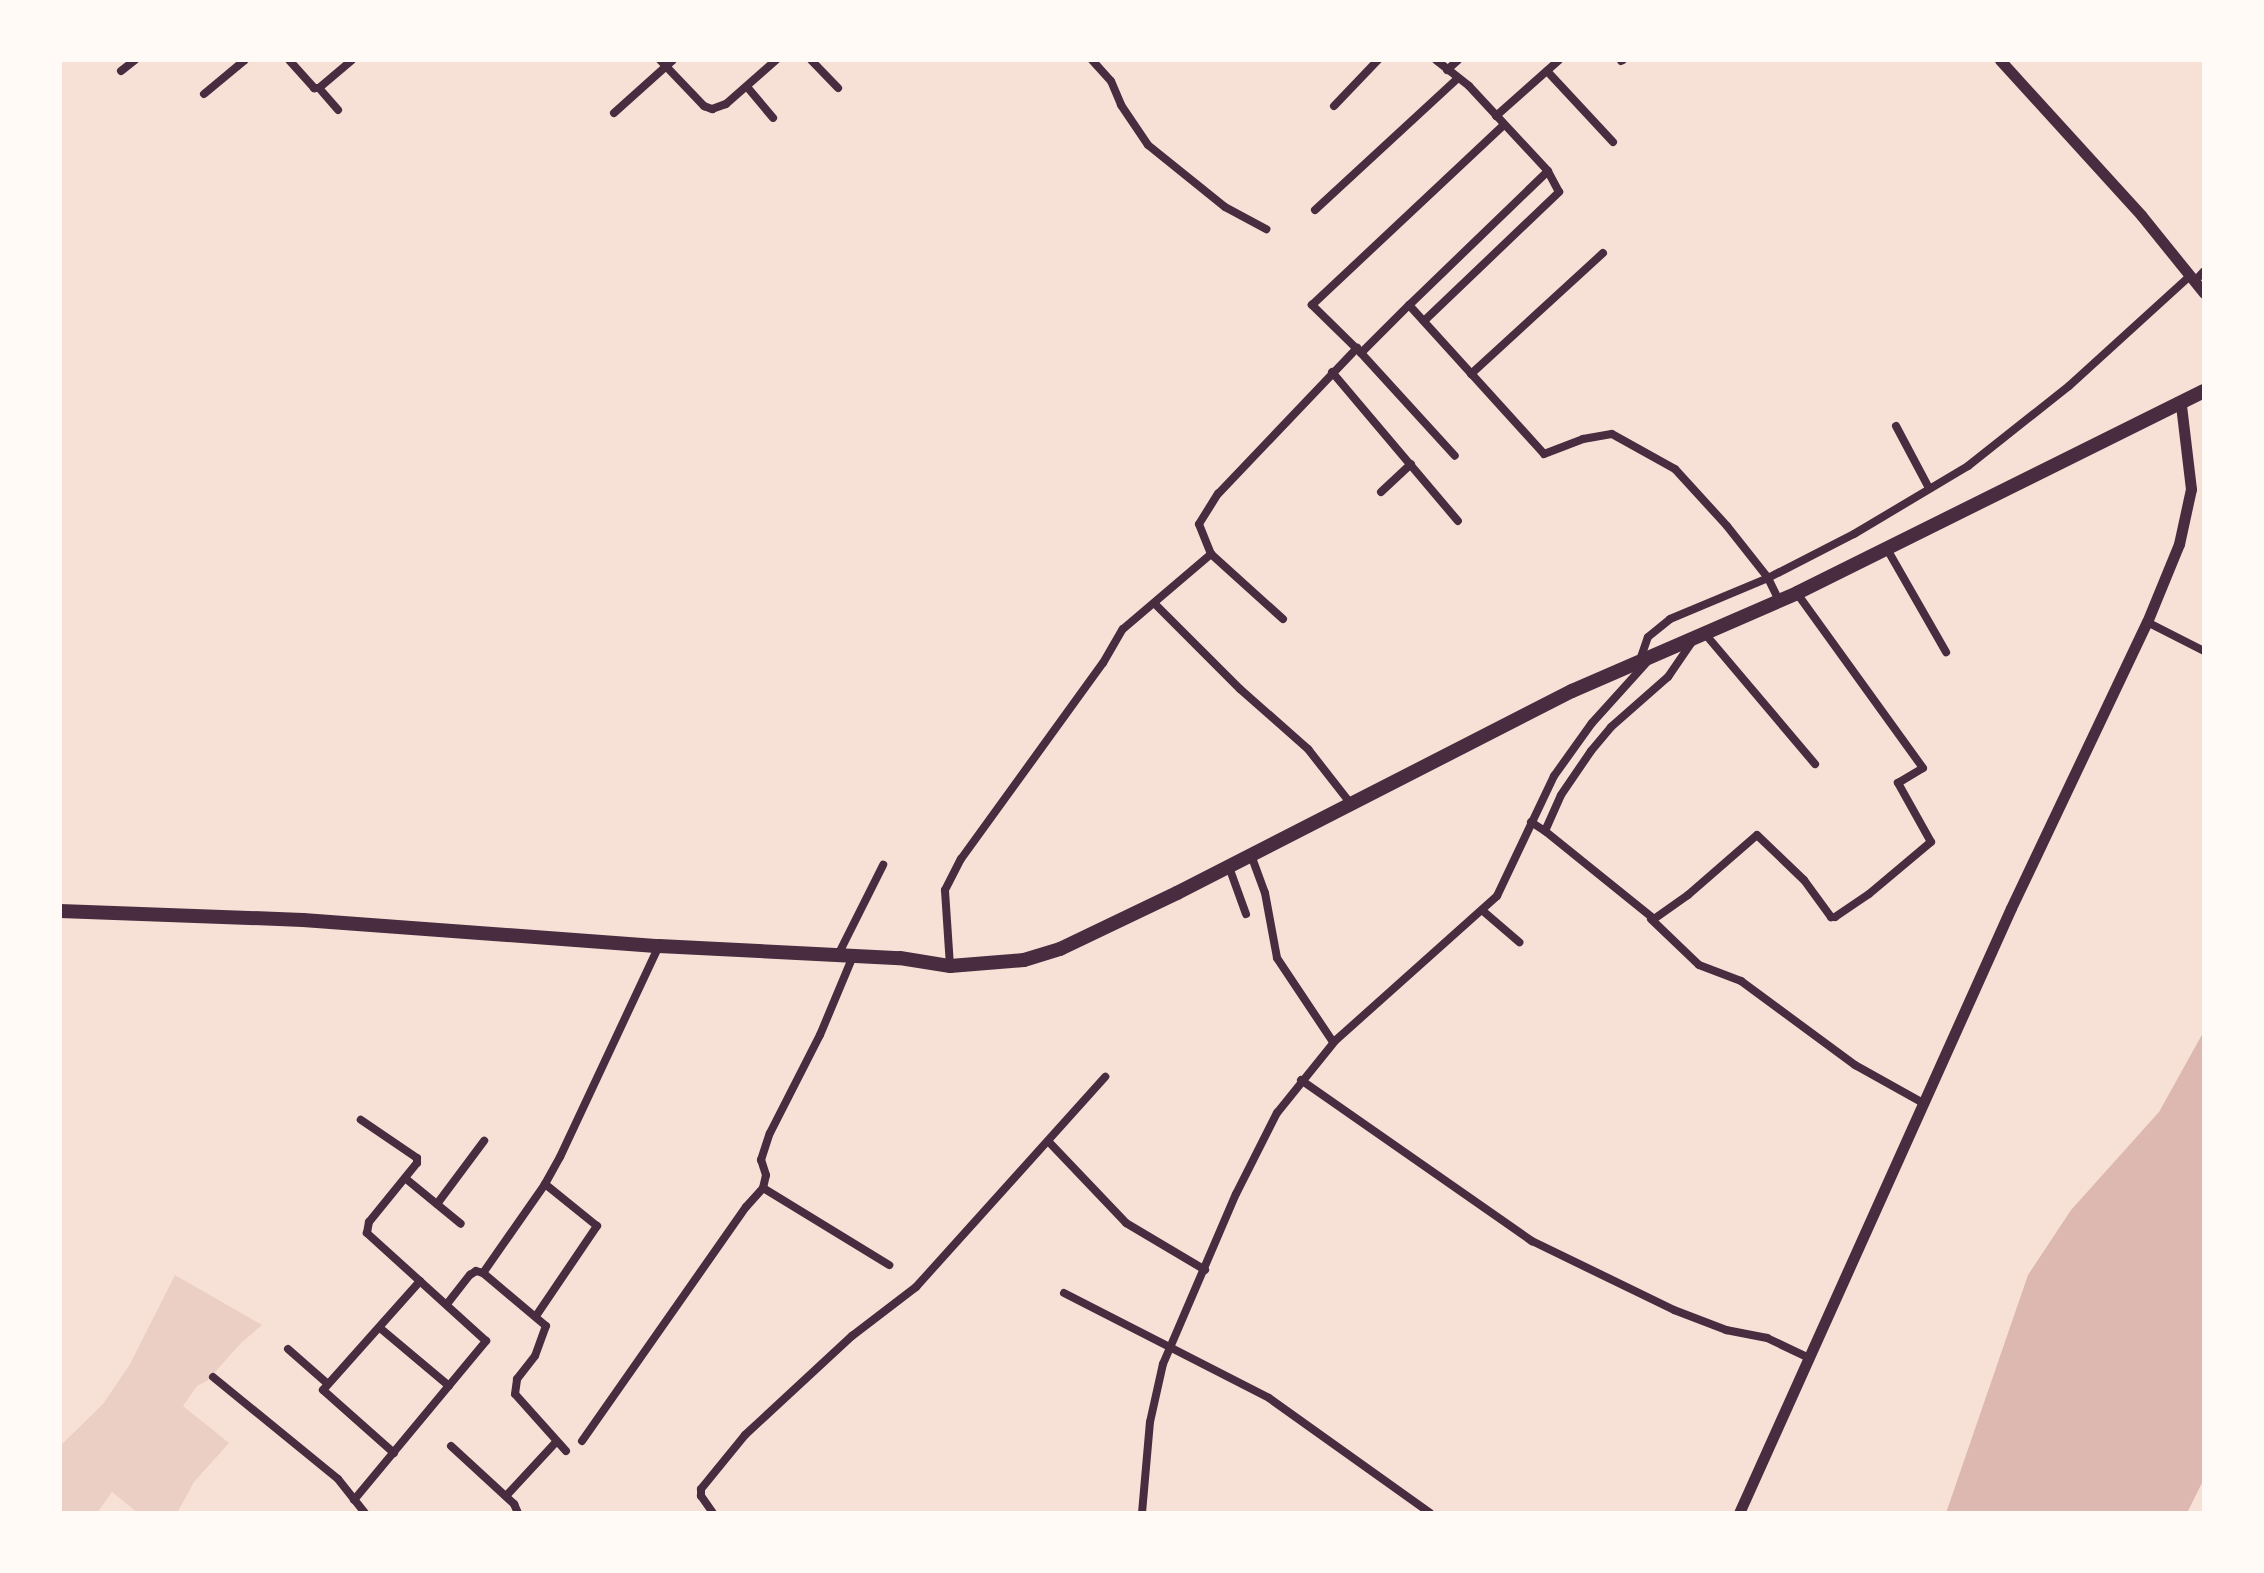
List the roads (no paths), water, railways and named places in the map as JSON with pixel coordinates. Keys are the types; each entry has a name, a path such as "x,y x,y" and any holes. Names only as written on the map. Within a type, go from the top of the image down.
{"highway":[{"path":"60,911 303,920 659,946 846,955 950,966 1007,964 1060,949 1229,867 1525,715 1777,598 1797,593 2204,391"}],"street":[{"path":"121,71 135,60"},
{"path":"204,94 245,60"},
{"path":"289,60 338,110"},
{"path":"319,88 352,60"},
{"path":"614,113 667,62 704,106 712,109 720,108 748,88 776,60"},
{"path":"811,60 838,88"},
{"path":"1092,60 1111,81 1121,105 1148,145 1225,207 1266,229"},
{"path":"1334,106 1378,60"},
{"path":"1424,321 1559,192 1548,171 1469,86 1436,60"},
{"path":"1447,70 1458,60"},
{"path":"1496,116 1559,60"},
{"path":"2000,60 2204,293"},
{"path":"1547,71 1613,142"},
{"path":"1315,210 1457,79"},
{"path":"748,88 773,118"},
{"path":"1455,456 1359,350 1312,305 1504,125"},
{"path":"1283,619 1211,554 1199,524 1207,509 1332,372 1409,305 1548,171"},
{"path":"1471,374 1603,253"},
{"path":"1639,661 1648,637 1657,628 1768,579 1854,534 1968,466 2069,386 2204,271"},
{"path":"1409,305 1544,454 1583,439 1612,434 1675,469 1768,579 1777,598"},
{"path":"1332,372 1458,521"},
{"path":"1739,1513 2095,726 2147,622 2179,544 2188,509 2190,462 2181,405"},
{"path":"1896,426 1929,488"},
{"path":"1381,492 1411,464"},
{"path":"1887,549 1946,652"},
{"path":"950,966 945,890 961,859 1103,663 1123,629 1211,554"},
{"path":"1651,919 1659,917 1688,895 1757,835 1804,880 1831,917 1869,894 1931,842 1898,783 1923,768 1797,593"},
{"path":"1155,604 1240,689 1300,741 1332,775 1351,804"},
{"path":"2147,622 2204,651"},
{"path":"1142,1513 1155,1395 1170,1346 1257,1149 1277,1113 1333,1042 1483,911 1507,879 1538,827 1611,727 1668,677 1696,638 1815,764"},
{"path":"1538,827 1573,747 1657,654"},
{"path":"1538,827 1600,872 1699,965 1741,981 1855,1065 1923,1103"},
{"path":"1251,855 1265,893 1277,958 1333,1042"},
{"path":"582,1441 746,1207 763,1188 766,1175 761,1160 770,1133 820,1035 846,955 883,865"},
{"path":"1229,867 1246,914"},
{"path":"1483,911 1519,942"},
{"path":"483,1273 545,1184 659,946"},
{"path":"713,1513 701,1496 701,1489 745,1435 852,1336 916,1287 1105,1077"},
{"path":"1301,1080 1532,1241 1674,1310 1726,1330 1767,1338 1807,1357"},
{"path":"354,1500 486,1341 367,1233 369,1222 417,1158 361,1120"},
{"path":"437,1204 484,1141"},
{"path":"1048,1141 1126,1223 1205,1270"},
{"path":"405,1178 461,1224"},
{"path":"536,1316 597,1226 545,1184"},
{"path":"763,1188 889,1265"},
{"path":"447,1304 476,1271 483,1273 546,1326 535,1356 517,1379 515,1394 566,1451"},
{"path":"394,1453 325,1395 323,1390 420,1281"},
{"path":"1064,1293 1269,1398 1430,1513"},
{"path":"380,1328 449,1386"},
{"path":"288,1349 328,1384"},
{"path":"213,1377 338,1479 365,1513"},
{"path":"506,1496 556,1442"},
{"path":"451,1446 506,1496 518,1513"}]}
